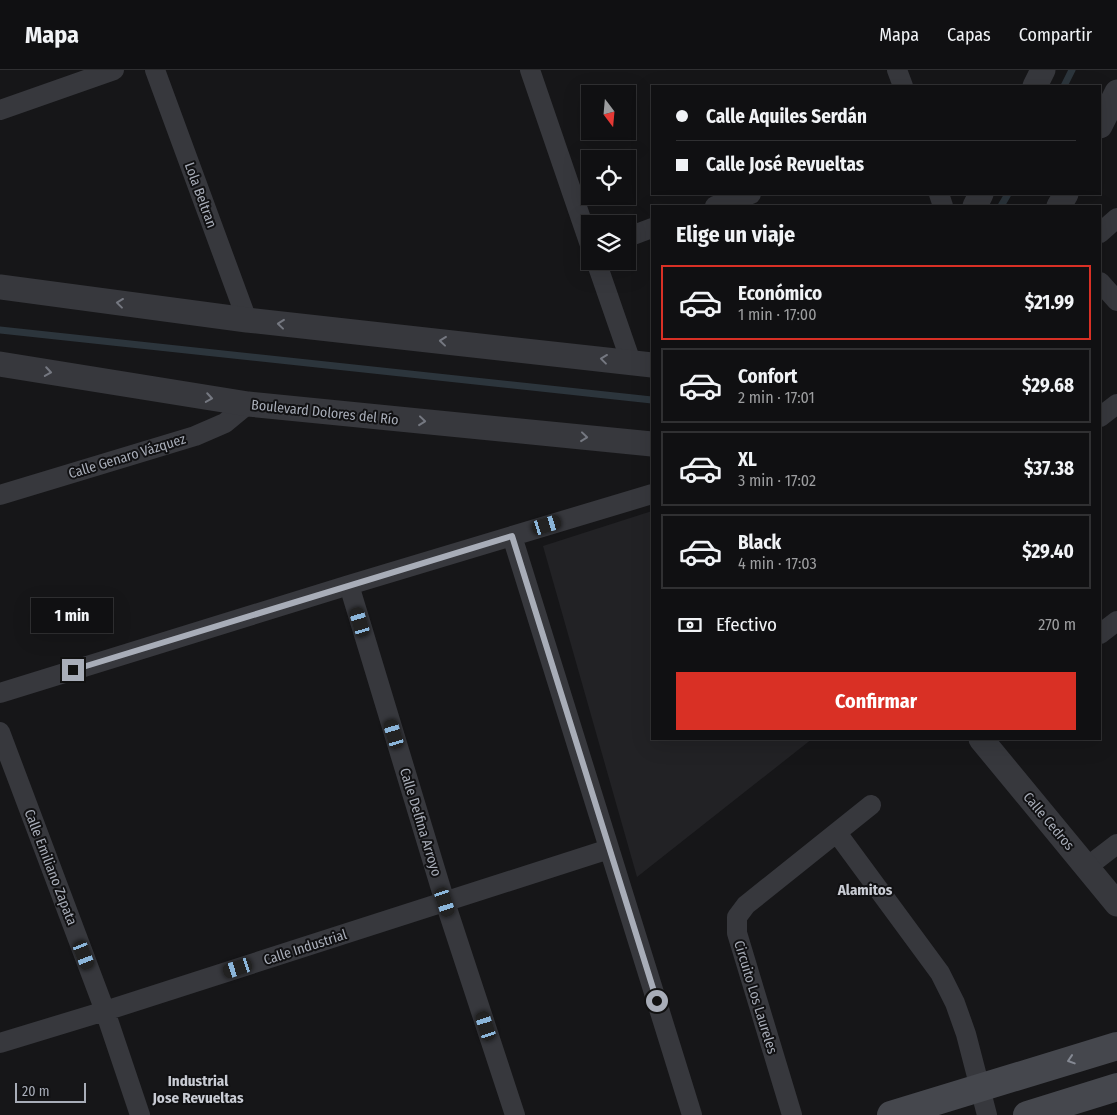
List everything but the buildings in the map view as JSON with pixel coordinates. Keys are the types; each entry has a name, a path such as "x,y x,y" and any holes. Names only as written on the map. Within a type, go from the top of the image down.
{"main road":[{"path":"891,1115 1117,1046"},
{"path":"1027,1115 1117,1087"}],"street":[{"path":"0,110 114,70"},
{"name":"Lola Beltran","path":"155,70 247,320"},
{"path":"530,70 581,219"},
{"path":"897,70 903,85"},
{"path":"1036,85 1043,70"},
{"path":"1101,124 1117,92"},
{"path":"718,205 748,195"},
{"path":"1101,231 1117,218"},
{"path":"636,234 651,228"},
{"path":"600,270 642,364"},
{"path":"1101,283 1117,301"},
{"path":"0,287 247,320 642,364"},
{"name":"Boulevard Dolores del Río","path":"0,364 248,404 651,444"},
{"name":"Calle Genaro Vázquez","path":"0,495 195,436 225,423 248,404"},
{"path":"1101,416 1117,404"},
{"path":"0,693 651,494"},
{"path":"512,536 692,1115"},
{"name":"Calle Delfina Arroyo","path":"349,585 445,902 515,1115"},
{"path":"1101,633 1117,621"},
{"name":"Calle Emiliano Zapata","path":"0,732 106,1011 140,1115"},
{"name":"Calle Cedros","path":"982,740 1117,904"},
{"name":"Circuito Los Laureles","path":"792,1115 737,933 736,917 746,905 871,805"},
{"path":"838,833 940,973 955,1003 966,1034 987,1115"},
{"path":"1087,867 1117,844"},
{"name":"Calle Industrial","path":"0,1042 106,1011 610,849"}],"shaded area":[{"path":"651,511 651,740 811,740 637,877 543,546"}],"waterway":[{"path":"1064,85 1072,70"},
{"path":"1002,205 1007,195"},
{"path":"0,330 651,400"}],"district":[{"name":"Alamitos","path":"865,890"},
{"name":"Industrial Jose Revueltas","path":"198,1090"}],"route":[{"path":"73,670 512,536 657,1001"}]}
